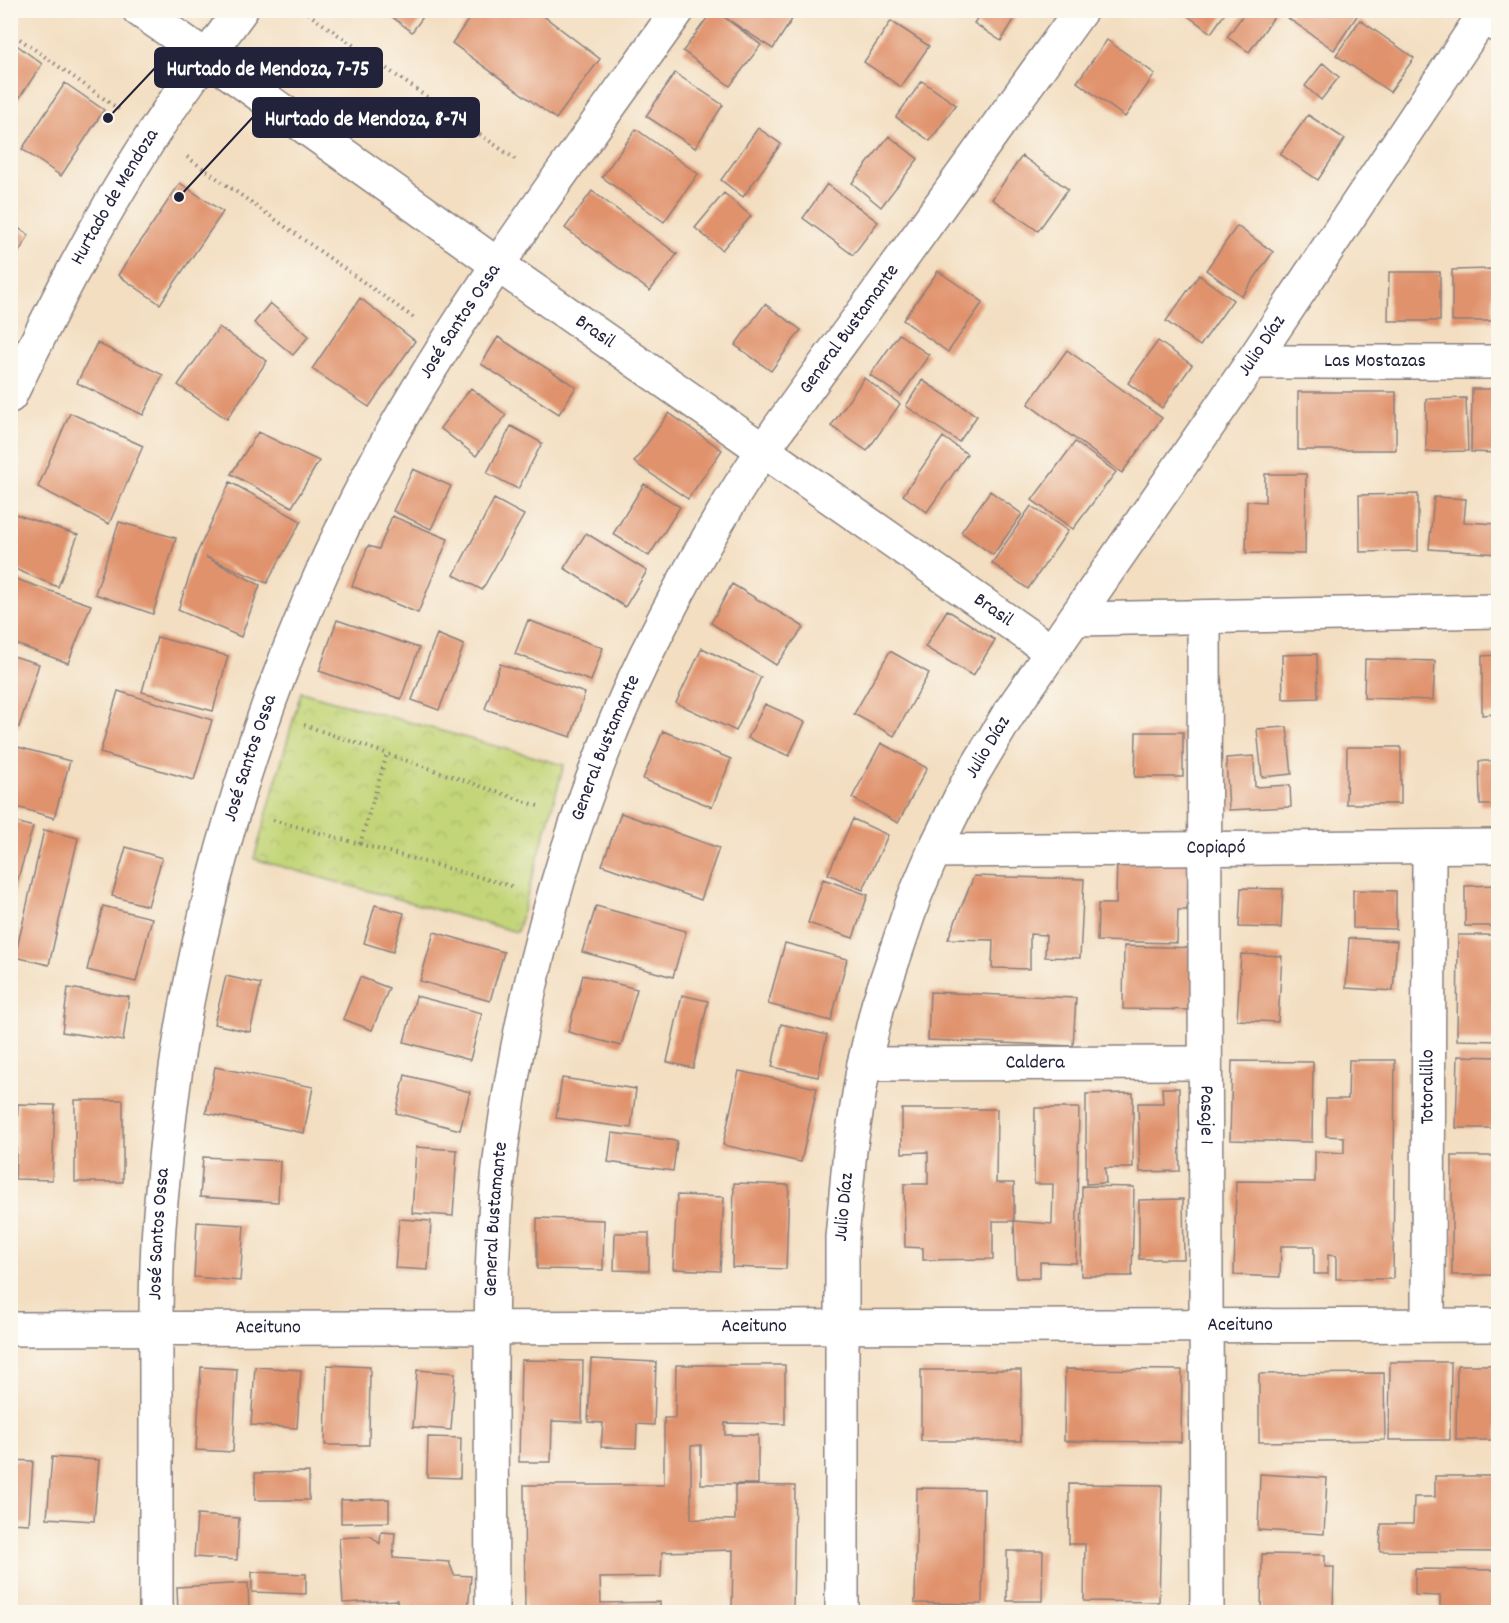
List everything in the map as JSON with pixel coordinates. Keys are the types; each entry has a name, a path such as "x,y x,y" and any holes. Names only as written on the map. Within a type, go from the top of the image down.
{"street":[{"name":"Brasil","path":"139,10 498,265 1052,652"},
{"name":"Hurtado de Mendoza","path":"10,396 39,334 94,232 153,133 241,10"},
{"name":"José Santos Ossa","path":"156,1612 156,1328 160,1217 171,1107 190,988 211,891 235,809 267,711 308,603 394,429 498,265 678,10"},
{"name":"General Bustamante","path":"492,1612 491,1328 494,1239 501,1149 514,1060 528,993 553,897 587,793 623,703 665,616 712,532 763,450 1081,10"},
{"name":"Julio Díaz","path":"842,1612 842,1238 850,1150 864,1064 878,1005 914,898 968,782 1008,715 1076,619 1487,16"},
{"name":"Las Mostazas","path":"1252,362 1498,362"},
{"path":"1076,619 1498,611"},
{"name":"Pasaje 1","path":"1204,617 1207,1612"},
{"name":"Copiapó","path":"934,851 1498,846"},
{"name":"Totoralillo","path":"1428,1325 1429,847"},
{"name":"Caldera","path":"864,1064 1205,1063"},
{"name":"Aceituno","path":"10,1329 1498,1325"}],"path":[{"path":"303,10 554,186"},
{"path":"10,32 448,342"},
{"path":"267,711 578,820"},
{"path":"360,844 387,754"},
{"path":"235,809 553,897"}],"green space":[{"path":"301,692 564,765 517,932 254,859"}],"building":[{"path":"383,10 428,10 412,32"},
{"path":"475,10 548,10 545,17 600,59 556,119 452,43"},
{"path":"713,10 798,10 773,49 724,17 761,45 730,86 683,51"},
{"path":"983,10 1020,10 1001,41 974,23"},
{"path":"1180,10 1224,10 1226,12 1211,33"},
{"path":"1239,10 1279,10 1249,52 1227,37 1244,14"},
{"path":"1293,10 1361,10 1334,50 1288,18"},
{"path":"1360,20 1414,58 1390,92 1336,55"},
{"path":"891,21 929,46 901,87 864,62"},
{"path":"10,40 42,64 10,112"},
{"path":"1107,40 1155,74 1125,117 1077,82"},
{"path":"1323,63 1339,77 1321,100 1305,86"},
{"path":"675,73 723,105 695,148 646,116"},
{"path":"922,81 956,105 930,141 896,117"},
{"path":"65,83 104,110 61,176 22,149"},
{"path":"1308,115 1345,139 1318,180 1280,154"},
{"path":"758,128 781,144 743,197 721,180"},
{"path":"636,129 698,174 664,222 602,177"},
{"path":"889,136 918,159 881,207 852,183"},
{"path":"1022,156 1068,189 1038,231 992,199"},
{"path":"180,183 223,212 160,304 118,275"},
{"path":"827,184 878,222 853,255 803,218"},
{"path":"592,191 677,254 650,291 565,228"},
{"path":"724,193 751,216 722,250 695,228"},
{"path":"10,223 29,235 10,267"},
{"path":"1237,226 1273,252 1242,296 1206,270"},
{"path":"1493,269 1493,321 1452,321 1452,270"},
{"path":"938,271 983,302 948,352 903,320"},
{"path":"1389,272 1440,272 1440,321 1388,321"},
{"path":"1199,275 1233,300 1200,346 1166,321"},
{"path":"360,298 415,341 369,407 312,369"},
{"path":"270,303 309,336 293,355 254,323"},
{"path":"765,304 801,330 771,371 735,345"},
{"path":"219,327 267,361 227,419 178,385"},
{"path":"899,334 929,355 901,396 870,375"},
{"path":"498,337 576,387 559,414 481,364"},
{"path":"1158,341 1192,365 1162,408 1128,383"},
{"path":"97,343 163,375 143,415 77,383"},
{"path":"1067,350 1162,418 1122,473 1028,404"},
{"path":"864,378 900,404 867,451 831,426"},
{"path":"922,380 977,416 959,442 906,406"},
{"path":"471,388 506,415 476,456 440,428"},
{"path":"1472,389 1498,389 1498,453 1471,452"},
{"path":"1298,392 1396,392 1396,450 1298,450"},
{"path":"1466,398 1468,451 1426,452 1426,399"},
{"path":"70,413 143,446 109,524 38,487"},
{"path":"669,413 722,450 688,499 634,462"},
{"path":"511,426 542,443 518,489 487,473"},
{"path":"258,432 319,461 292,507 231,474"},
{"path":"943,437 967,454 927,512 903,495"},
{"path":"1075,442 1116,472 1073,529 1032,500"},
{"path":"413,469 451,486 431,529 393,511"},
{"path":"1265,474 1306,474 1305,554 1246,553 1247,501 1265,502"},
{"path":"230,482 301,521 267,583 206,557 260,585 241,637 178,610 197,553"},
{"path":"644,484 680,507 649,556 613,534"},
{"path":"990,491 1022,514 993,555 961,532"},
{"path":"1418,494 1418,551 1360,552 1359,495"},
{"path":"1434,497 1466,499 1464,522 1498,524 1498,554 1429,549"},
{"path":"494,499 524,515 482,590 454,575"},
{"path":"1031,506 1068,531 1028,589 992,563"},
{"path":"15,514 78,535 58,587 10,567 10,524"},
{"path":"392,516 448,539 418,613 352,586 368,546 379,549"},
{"path":"119,522 176,538 153,614 95,594"},
{"path":"586,533 647,571 625,607 564,568"},
{"path":"10,577 91,605 68,663 10,642"},
{"path":"732,584 804,627 776,665 711,623"},
{"path":"947,610 995,640 973,676 925,647"},
{"path":"337,620 419,648 401,699 319,671"},
{"path":"528,620 603,648 591,681 515,654"},
{"path":"437,634 464,645 439,710 412,700"},
{"path":"157,637 228,656 213,711 142,692"},
{"path":"702,648 761,677 736,731 676,703"},
{"path":"890,651 929,673 894,736 854,714"},
{"path":"1317,654 1318,698 1283,699 1282,655"},
{"path":"10,655 39,664 19,727 10,725"},
{"path":"1498,655 1498,714 1482,715 1482,656"},
{"path":"1365,659 1435,661 1433,700 1364,698"},
{"path":"500,664 585,693 571,737 485,709"},
{"path":"118,691 212,720 194,780 100,753"},
{"path":"765,704 805,722 789,756 748,738"},
{"path":"1287,727 1292,774 1262,777 1257,729"},
{"path":"663,731 731,759 712,807 643,779"},
{"path":"1136,732 1183,732 1183,777 1135,777"},
{"path":"881,743 927,768 898,823 852,798"},
{"path":"18,747 70,761 54,818 10,805 10,772"},
{"path":"1347,747 1401,747 1401,804 1346,804"},
{"path":"1254,756 1255,787 1290,785 1291,807 1229,810 1226,758"},
{"path":"1479,761 1498,761 1498,805 1480,805"},
{"path":"621,813 719,848 701,900 602,865"},
{"path":"853,819 888,835 863,890 828,874"},
{"path":"10,820 33,827 13,896 10,896"},
{"path":"44,830 78,838 49,965 15,957"},
{"path":"126,847 162,858 148,906 112,896"},
{"path":"1117,852 1189,854 1187,910 1178,910 1177,943 1097,941 1098,904 1116,904"},
{"path":"974,876 1084,879 1080,958 1045,957 1046,935 1030,934 1030,969 992,968 993,940 948,939"},
{"path":"823,879 868,895 853,938 808,923"},
{"path":"1498,885 1498,926 1465,926 1465,886"},
{"path":"1241,888 1283,889 1281,928 1239,927"},
{"path":"1353,890 1396,891 1396,929 1353,928"},
{"path":"375,905 404,913 393,952 364,943"},
{"path":"103,906 152,918 136,982 87,970"},
{"path":"596,906 686,931 673,977 582,952"},
{"path":"434,932 504,952 490,1001 420,981"},
{"path":"1458,935 1498,935 1498,1041 1457,1040"},
{"path":"1349,938 1397,941 1393,991 1346,988"},
{"path":"785,943 847,959 831,1021 768,1004"},
{"path":"1124,946 1202,948 1201,1010 1123,1009"},
{"path":"1241,954 1282,956 1278,1022 1237,1020"},
{"path":"583,975 637,989 621,1046 568,1032"},
{"path":"226,976 261,984 250,1032 214,1024"},
{"path":"360,977 389,988 372,1030 343,1019"},
{"path":"68,988 129,997 123,1041 62,1032"},
{"path":"930,992 1076,998 1073,1046 928,1040"},
{"path":"682,995 708,1001 693,1068 667,1062"},
{"path":"416,996 482,1013 470,1060 404,1042"},
{"path":"781,1024 827,1035 818,1077 772,1067"},
{"path":"1458,1056 1498,1057 1498,1128 1456,1128"},
{"path":"1349,1060 1395,1060 1393,1279 1336,1279 1336,1256 1328,1255 1328,1274 1314,1274 1314,1246 1281,1246 1280,1277 1234,1275 1236,1181 1315,1182 1315,1151 1344,1153 1344,1137 1326,1136 1326,1099 1348,1099"},
{"path":"1232,1061 1313,1062 1312,1142 1230,1140"},
{"path":"215,1067 313,1087 304,1133 206,1113"},
{"path":"739,1071 817,1088 801,1162 723,1145"},
{"path":"405,1075 470,1092 460,1130 396,1113"},
{"path":"562,1078 636,1089 631,1128 556,1118"},
{"path":"1162,1088 1179,1088 1180,1171 1140,1172 1138,1103 1163,1103"},
{"path":"1133,1093 1133,1168 1105,1168 1106,1183 1086,1184 1086,1094"},
{"path":"75,1100 123,1100 123,1182 75,1182"},
{"path":"18,1104 55,1105 52,1180 15,1179"},
{"path":"1035,1108 1079,1108 1076,1263 1040,1262 1040,1278 1016,1278 1014,1221 1052,1224 1053,1184 1034,1184"},
{"path":"902,1109 997,1109 996,1183 1014,1183 1014,1221 993,1221 993,1259 923,1260 923,1248 905,1247 904,1184 928,1184 928,1152 902,1153"},
{"path":"612,1133 677,1141 673,1171 608,1162"},
{"path":"416,1147 457,1150 453,1216 412,1213"},
{"path":"1452,1156 1498,1156 1498,1275 1452,1275"},
{"path":"203,1157 280,1161 278,1202 200,1197"},
{"path":"734,1183 789,1185 786,1269 732,1267"},
{"path":"1082,1186 1134,1187 1132,1276 1081,1276"},
{"path":"677,1195 724,1197 720,1271 673,1269"},
{"path":"1183,1199 1184,1259 1139,1259 1139,1200"},
{"path":"537,1218 604,1220 603,1270 537,1269"},
{"path":"399,1219 431,1221 428,1270 395,1268"},
{"path":"197,1222 244,1225 240,1281 194,1277"},
{"path":"615,1233 649,1233 649,1271 614,1270"},
{"path":"591,1359 656,1362 654,1425 637,1424 636,1448 601,1447 603,1423 588,1422"},
{"path":"521,1360 583,1361 582,1422 552,1421 551,1462 519,1462"},
{"path":"1390,1362 1451,1362 1450,1440 1389,1440"},
{"path":"327,1365 370,1367 369,1445 325,1445"},
{"path":"676,1365 785,1365 785,1424 725,1423 725,1435 758,1435 758,1484 701,1484 701,1445 691,1446 691,1519 735,1520 735,1485 795,1486 793,1612 732,1612 733,1550 662,1552 661,1577 600,1578 601,1603 660,1602 660,1612 525,1612 524,1485 664,1485 664,1418 675,1418"},
{"path":"1457,1365 1498,1365 1498,1440 1456,1440"},
{"path":"201,1367 237,1369 233,1452 196,1450"},
{"path":"255,1367 301,1370 297,1428 251,1425"},
{"path":"1065,1369 1182,1370 1181,1442 1064,1441"},
{"path":"417,1370 455,1373 451,1430 413,1427"},
{"path":"921,1370 1021,1370 1021,1441 921,1441"},
{"path":"1384,1373 1385,1440 1259,1442 1259,1374"},
{"path":"428,1437 461,1438 460,1478 427,1477"},
{"path":"52,1457 99,1460 94,1521 47,1518"},
{"path":"10,1460 33,1461 29,1524 10,1523"},
{"path":"309,1472 309,1500 255,1500 255,1473"},
{"path":"1260,1474 1327,1478 1324,1534 1258,1530"},
{"path":"1435,1476 1498,1476 1498,1552 1380,1551 1381,1524 1413,1524 1414,1497 1435,1497"},
{"path":"1069,1484 1162,1485 1159,1602 1084,1601 1085,1544 1069,1544"},
{"path":"917,1488 984,1489 982,1604 915,1603"},
{"path":"389,1499 389,1522 341,1523 341,1500"},
{"path":"197,1515 239,1518 237,1560 194,1557"},
{"path":"381,1532 395,1533 393,1558 449,1562 454,1575 471,1576 468,1612 397,1612 397,1600 343,1603 339,1538 371,1536 380,1544"},
{"path":"1007,1551 1043,1551 1042,1601 1007,1601"},
{"path":"1262,1554 1325,1555 1325,1567 1334,1567 1333,1612 1261,1612"},
{"path":"1415,1569 1498,1570 1498,1612 1440,1612 1440,1596 1415,1595"},
{"path":"252,1572 306,1574 306,1594 252,1592"},
{"path":"248,1583 249,1612 178,1612 177,1587"}],"place":[{"name":"Hurtado de Mendoza, 7-75","path":"108,118"},
{"name":"Hurtado de Mendoza, 8-74","path":"179,197"}]}
